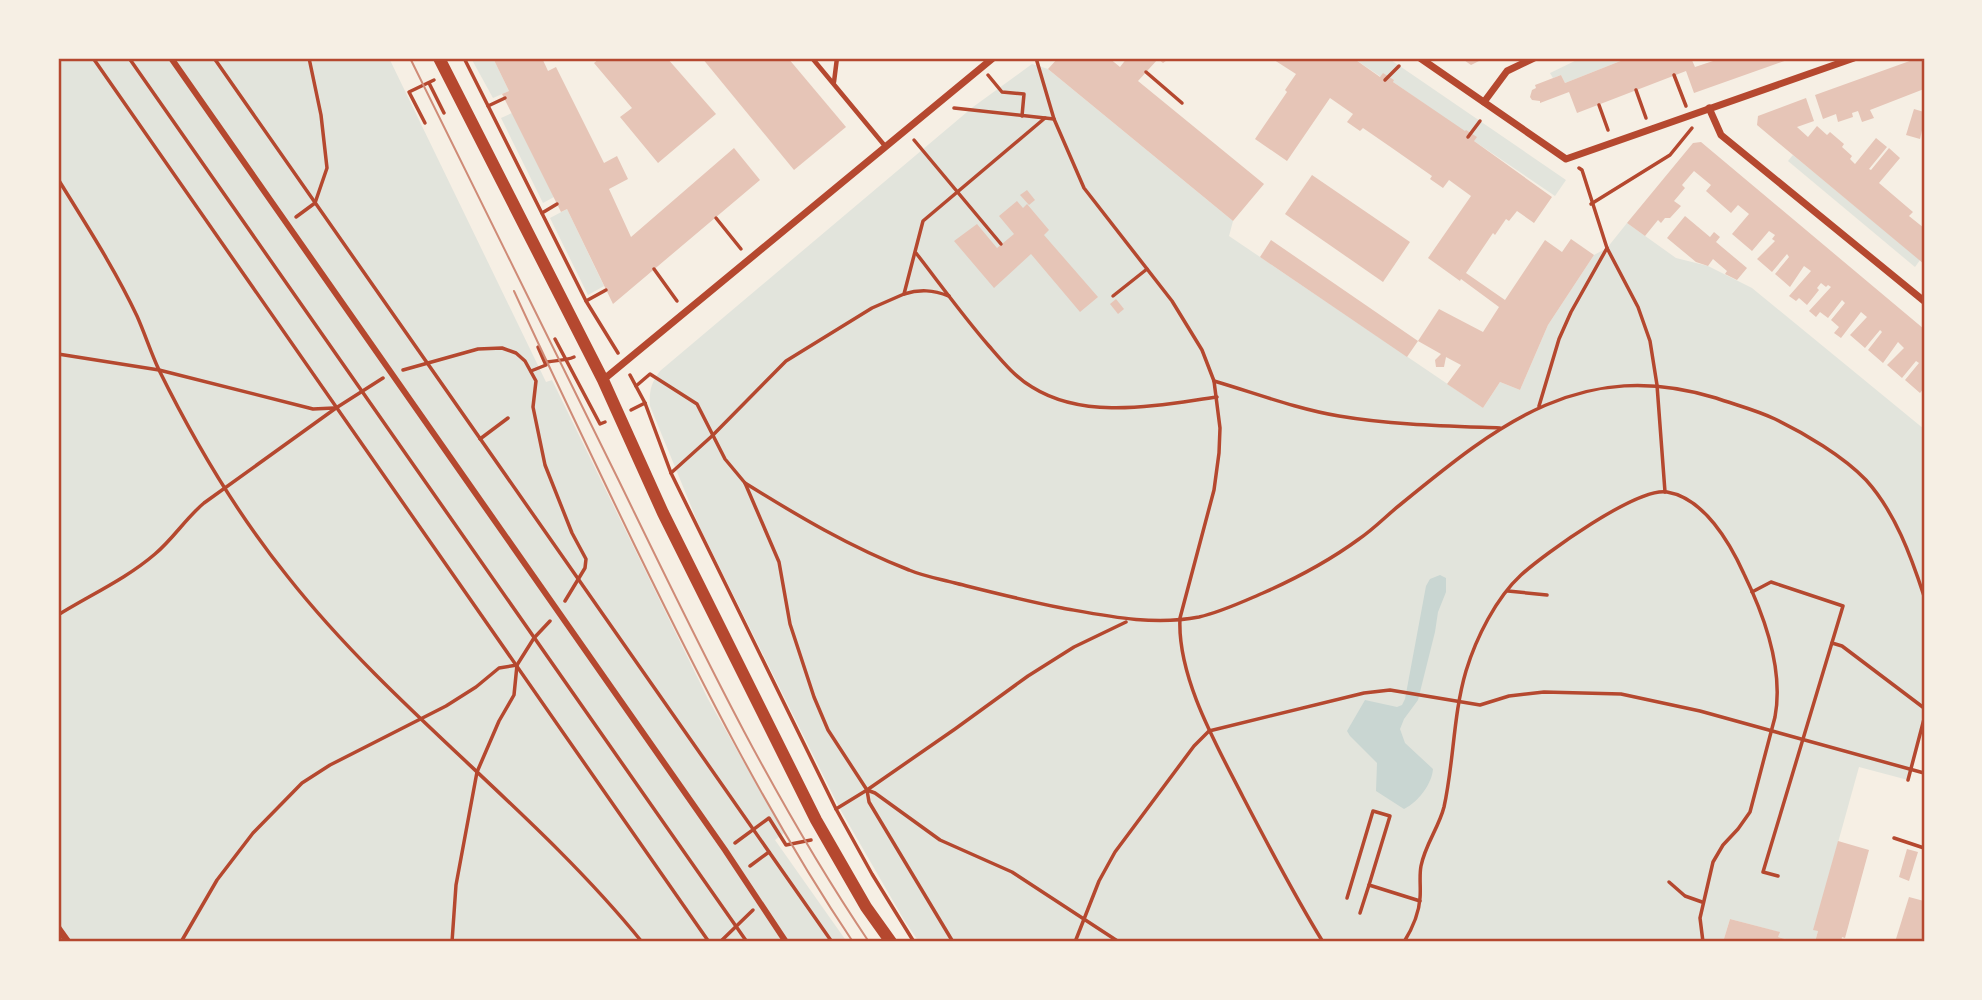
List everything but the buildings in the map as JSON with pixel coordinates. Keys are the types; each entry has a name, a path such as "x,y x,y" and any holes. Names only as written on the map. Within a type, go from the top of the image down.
{"street":[{"path":"171,58 725,850 786,942"},
{"path":"439,58 603,380 669,525 816,820 866,907 891,942"},
{"path":"603,380 993,58"},
{"path":"1420,58 1566,159 1854,58"},
{"path":"1484,102 1507,71 1534,58"},
{"path":"1709,108 1721,135 1924,301"},
{"path":"58,928 68,942"}],"lane":[{"path":"812,58 886,147"},
{"path":"834,83 837,58"}],"path":[{"path":"93,58 709,942"},
{"path":"129,58 747,942"},
{"path":"214,58 832,942"},
{"path":"287,223 315,204 327,168 321,116 309,58"},
{"path":"464,58 586,301 645,403 671,473 836,809 882,892 914,942"},
{"path":"1036,58 1054,119 1084,188 1172,301 1202,350 1214,381 1219,453 1214,490 1180,618 1179,636 1194,692 1209,731 1275,859 1323,942"},
{"path":"1385,80 1399,66"},
{"path":"1146,72 1182,103"},
{"path":"1674,75 1689,115"},
{"path":"425,123 410,92 429,83 444,113"},
{"path":"1636,90 1651,129"},
{"path":"1002,92 1024,94 1022,116"},
{"path":"488,106 505,98"},
{"path":"934,106 1054,119"},
{"path":"1599,106 1612,142"},
{"path":"1591,205 1670,155 1709,108"},
{"path":"904,294 923,221 1045,118"},
{"path":"1468,138 1480,121"},
{"path":"905,131 1001,244"},
{"path":"1566,159 1582,170 1591,205 1607,248 1644,322 1657,385 1665,492"},
{"path":"58,179 137,315 159,370 200,449 272,556 309,603 381,682 571,861 642,942"},
{"path":"542,213 557,204"},
{"path":"716,218 749,260"},
{"path":"1538,408 1559,339 1607,248"},
{"path":"916,253 964,317 1009,368 1032,387 1062,401 1129,408 1217,397"},
{"path":"1113,296 1147,268"},
{"path":"654,269 685,312"},
{"path":"671,473 786,362 872,308 904,294 918,289 937,291 950,296"},
{"path":"586,301 607,290"},
{"path":"555,339 600,424"},
{"path":"538,347 546,365"},
{"path":"452,355 478,349 502,348 516,353 531,371 536,380 533,407 545,465 572,533 586,559 585,568"},
{"path":"58,355 159,370 313,409 336,408"},
{"path":"531,371 546,365 547,362 566,360"},
{"path":"636,386 650,374 697,404 712,436 745,483 779,562 790,624 828,730 867,790 869,802 953,942"},
{"path":"1214,381 1312,411 1338,416 1371,421 1500,428"},
{"path":"745,483 809,523 860,550 913,572 1016,598 1128,621 1198,617 1235,605 1285,583 1327,560 1361,538 1500,428 1557,398 1597,389 1657,385 1701,394 1758,411 1782,422 1836,456 1866,480 1889,513 1911,556 1924,596"},
{"path":"58,615 117,582 155,554 190,515 336,408"},
{"path":"480,439 508,418"},
{"path":"1404,942 1412,929 1420,901 1421,867 1428,843 1443,810 1459,702 1466,669 1479,639 1521,575 1612,511 1638,498 1665,492 1684,499 1710,518 1731,547 1764,620 1773,653 1777,705 1771,732 1750,812 1713,862 1702,902 1700,918 1703,942"},
{"path":"1752,592 1771,582 1843,606 1763,872 1778,876"},
{"path":"1508,591 1548,595"},
{"path":"836,809 1028,676 1074,647 1128,621"},
{"path":"1832,643 1842,646 1924,708"},
{"path":"181,942 217,880 253,833 302,783 330,765 421,720 476,687 499,668 517,665"},
{"path":"452,942 456,885 477,772 499,721 514,695 517,665"},
{"path":"1075,942 1099,881 1115,852 1194,746 1209,731 1364,693 1403,691 1480,705 1509,696 1544,692 1621,694 1700,711 1924,773"},
{"path":"1908,780 1924,719"},
{"path":"867,790 940,840 1012,872 1119,942"},
{"path":"1348,898 1373,811 1390,816 1360,913"},
{"path":"725,850 769,818 781,838"},
{"path":"1894,838 1924,848"},
{"path":"740,873 769,852"},
{"path":"1669,882 1685,896 1702,902"},
{"path":"1369,885 1420,901"},
{"path":"720,942 759,904"}],"shaded area":[{"path":"58,58 389,58 546,382 552,380 708,699 784,833 775,840 847,942 58,942"},
{"path":"471,58 493,58 509,91 493,98"},
{"path":"1353,58 1388,58 1566,180 1555,196 1393,82 1390,83"},
{"path":"1581,58 1628,58 1565,83 1561,75 1553,78 1550,73"},
{"path":"1032,64 1048,69 1233,221 1229,236 1483,408 1500,382 1520,390 1548,325 1594,255 1607,248 1627,223 1676,258 1708,266 1752,288 1924,429 1924,719 1908,780 1859,767 1814,929 1818,931 1815,942 1798,942 1778,937 1779,932 1730,919 1723,942 919,942 840,809 700,528 650,406 650,391 660,371 973,107"},
{"path":"512,113 554,197 543,203 501,118"},
{"path":"1793,155 1920,260 1915,267 1788,161"},
{"path":"567,209 604,286 588,295 550,218"},
{"path":"1440,575 1446,578 1446,592 1438,612 1418,700 1400,729 1405,743 1433,769 1423,792 1404,809 1376,791 1377,763 1347,731 1365,700 1397,707 1402,705 1426,586 1430,579"}],"tram line":[{"path":"410,58 736,716 799,831 869,942"},
{"path":"514,291 635,546 711,698 793,847 853,942"}]}
